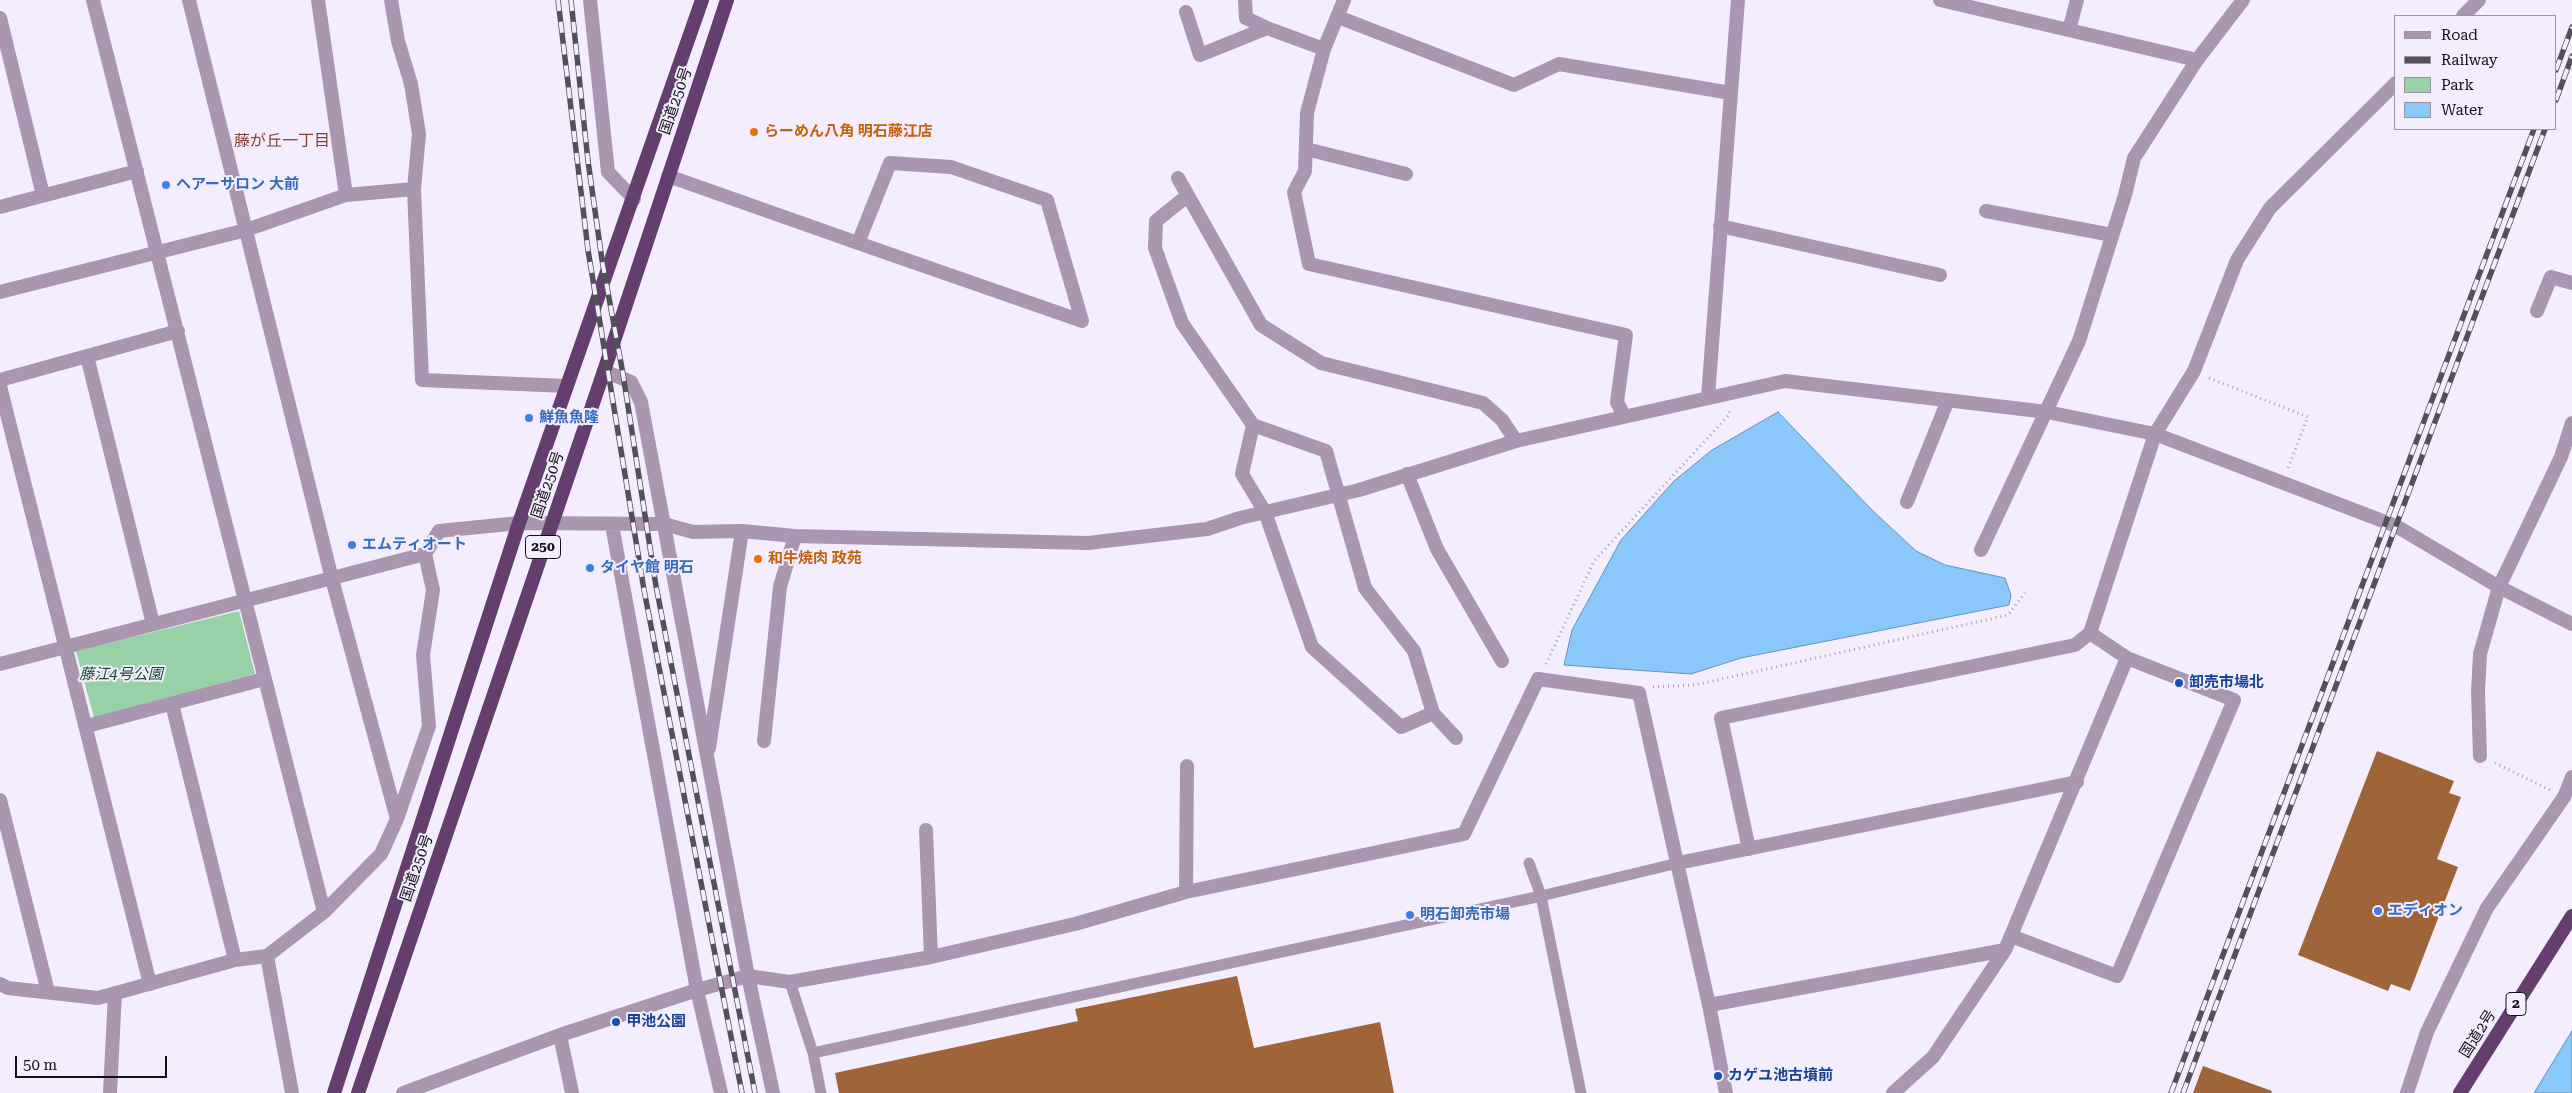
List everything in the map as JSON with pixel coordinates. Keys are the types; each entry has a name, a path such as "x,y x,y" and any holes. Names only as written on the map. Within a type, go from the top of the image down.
{"highway":[{"name":"国道250号","path":"334,1093 566,386 634,198 702,0"},
{"name":"国道250号","path":"358,1093 604,371 727,0"},
{"name":"国道2号","path":"2460,1093 2572,916"}],"street":[{"path":"93,0 324,912"},
{"path":"189,0 332,579 397,819"},
{"path":"318,0 346,195"},
{"path":"391,0 398,41 412,84 419,134 414,189 422,380 566,386"},
{"path":"590,0 608,172 634,198"},
{"path":"1245,0 1246,18 1267,28 1324,49"},
{"path":"1344,0 1324,49 1307,113 1305,171 1294,192 1309,264 1626,335 1617,402 1624,416"},
{"path":"1708,397 1738,0"},
{"path":"1940,0 2197,60"},
{"path":"2070,30 2077,0"},
{"path":"1981,550 2079,341 2134,158 2197,60 2243,0"},
{"path":"2464,15 2479,0"},
{"path":"1186,12 1200,54 1267,28"},
{"path":"1338,17 1514,85 1559,64 1731,93"},
{"path":"0,18 43,196"},
{"path":"1749,848 1721,718 2075,645 2090,633 2155,434 2194,371 2237,260 2270,208 2394,85"},
{"path":"1306,149 1406,174"},
{"path":"668,176 858,244 1082,321 1047,200 951,167 890,163 858,244"},
{"path":"0,207 137,171"},
{"path":"1178,178 1261,325 1321,363 1483,403 1502,420 1516,441"},
{"path":"0,292 246,230 346,195 414,189"},
{"path":"1187,196 1156,220 1155,248 1182,323 1253,425 1326,452 1366,588 1414,651 1433,713 1456,738"},
{"path":"1986,211 2112,235"},
{"path":"1720,226 1940,275"},
{"path":"2537,311 2552,277 2572,283"},
{"path":"0,380 178,331"},
{"path":"87,356 153,624"},
{"path":"604,371 631,382 641,402 748,976 773,1093"},
{"path":"0,664 425,554 439,531 520,523 551,525 664,524 693,532 742,531 796,536 1088,543 1206,529 1339,494 1516,441 1785,381 2047,412 2155,434 2396,526 2499,587 2572,624"},
{"path":"0,386 87,726 150,984"},
{"path":"1907,502 1948,400"},
{"path":"2480,756 2478,692 2480,654 2499,587 2561,457 2572,423"},
{"path":"1253,425 1242,474 1266,512 1312,647 1402,727 1433,713"},
{"path":"1407,474 1437,549 1502,661"},
{"path":"612,524 697,990 721,1093"},
{"path":"708,759 742,531"},
{"path":"764,741 780,587 796,536"},
{"path":"0,984 8,988 98,998 235,960 267,956 324,912 380,854 397,819 429,726 423,655 433,590 425,554"},
{"path":"2011,936 2117,976 2234,700 2128,658 2090,633"},
{"path":"1893,1093 1933,1058 2005,950 2128,658"},
{"path":"87,726 264,679"},
{"path":"403,1093 560,1035 697,990 748,976 790,982 931,957 1075,924 1186,892 1464,834 1538,679 1639,693 1709,1005 1726,1093"},
{"path":"172,704 235,960"},
{"path":"1186,892 1187,766"},
{"path":"2407,1093 2427,1032 2487,908 2564,797 2572,777"},
{"path":"1678,863 2077,782"},
{"path":"0,800 48,992"},
{"path":"926,830 931,957"},
{"path":"1709,1005 2005,950"},
{"path":"267,956 292,1093"},
{"path":"110,1093 115,993"},
{"path":"560,1035 572,1093"}],"lane":[{"path":"1528,863 1540,896 1581,1093"},
{"path":"813,1053 1540,896 1678,863"},
{"path":"790,982 813,1053 821,1093"}],"path":[{"path":"2194,371 2308,417 2282,482"},
{"path":"1538,679 1594,561 1728,416 1737,391"},
{"path":"1639,693 1654,686 1695,685 2008,615 2025,593"},
{"path":"2480,756 2564,797"}],"green space":[{"name":"藤江4号公園","path":"239,611 255,674 94,718 76,651"}],"water":[{"path":"1778,412 1872,510 1916,551 1945,565 2005,578 2011,595 2009,605 1741,658 1691,674 1564,665 1572,630 1621,540 1674,481 1712,450"},
{"path":"2572,1031 2572,1093 2534,1093"}],"building":[{"name":"エディオン","path":"2377,751 2454,781 2449,793 2461,797 2437,859 2458,867 2410,991 2391,984 2388,991 2298,955"},
{"path":"1237,976 1254,1048 1380,1022 1394,1093 839,1093 835,1073 1078,1021 1075,1009"},
{"path":"2203,1066 2272,1091 2271,1093 2193,1093"}],"railway":[{"path":"558,0 588,250 644,590 742,1093"},
{"path":"571,0 588,161 602,260 623,374 656,586 755,1093"},
{"path":"2557,67 2572,27"},
{"path":"2557,97 2572,56"},
{"path":"2171,1093 2534,130"},
{"path":"2183,1093 2545,130"}],"place":[{"name":"らーめん八角 明石藤江店","path":"754,132"},
{"name":"ヘアーサロン 大前","path":"166,185"},
{"name":"鮮魚魚隆","path":"529,418"},
{"name":"エムティオート","path":"352,545"},
{"name":"和牛焼肉 政苑","path":"758,559"},
{"name":"タイヤ館 明石","path":"590,568"},
{"name":"卸売市場北","path":"2179,683"},
{"name":"エディオン","path":"2378,911"},
{"name":"明石卸売市場","path":"1410,915"},
{"name":"甲池公園","path":"616,1022"},
{"name":"カゲユ池古墳前","path":"1718,1076"}],"district":[{"name":"藤が丘一丁目","path":"282,141"}]}
